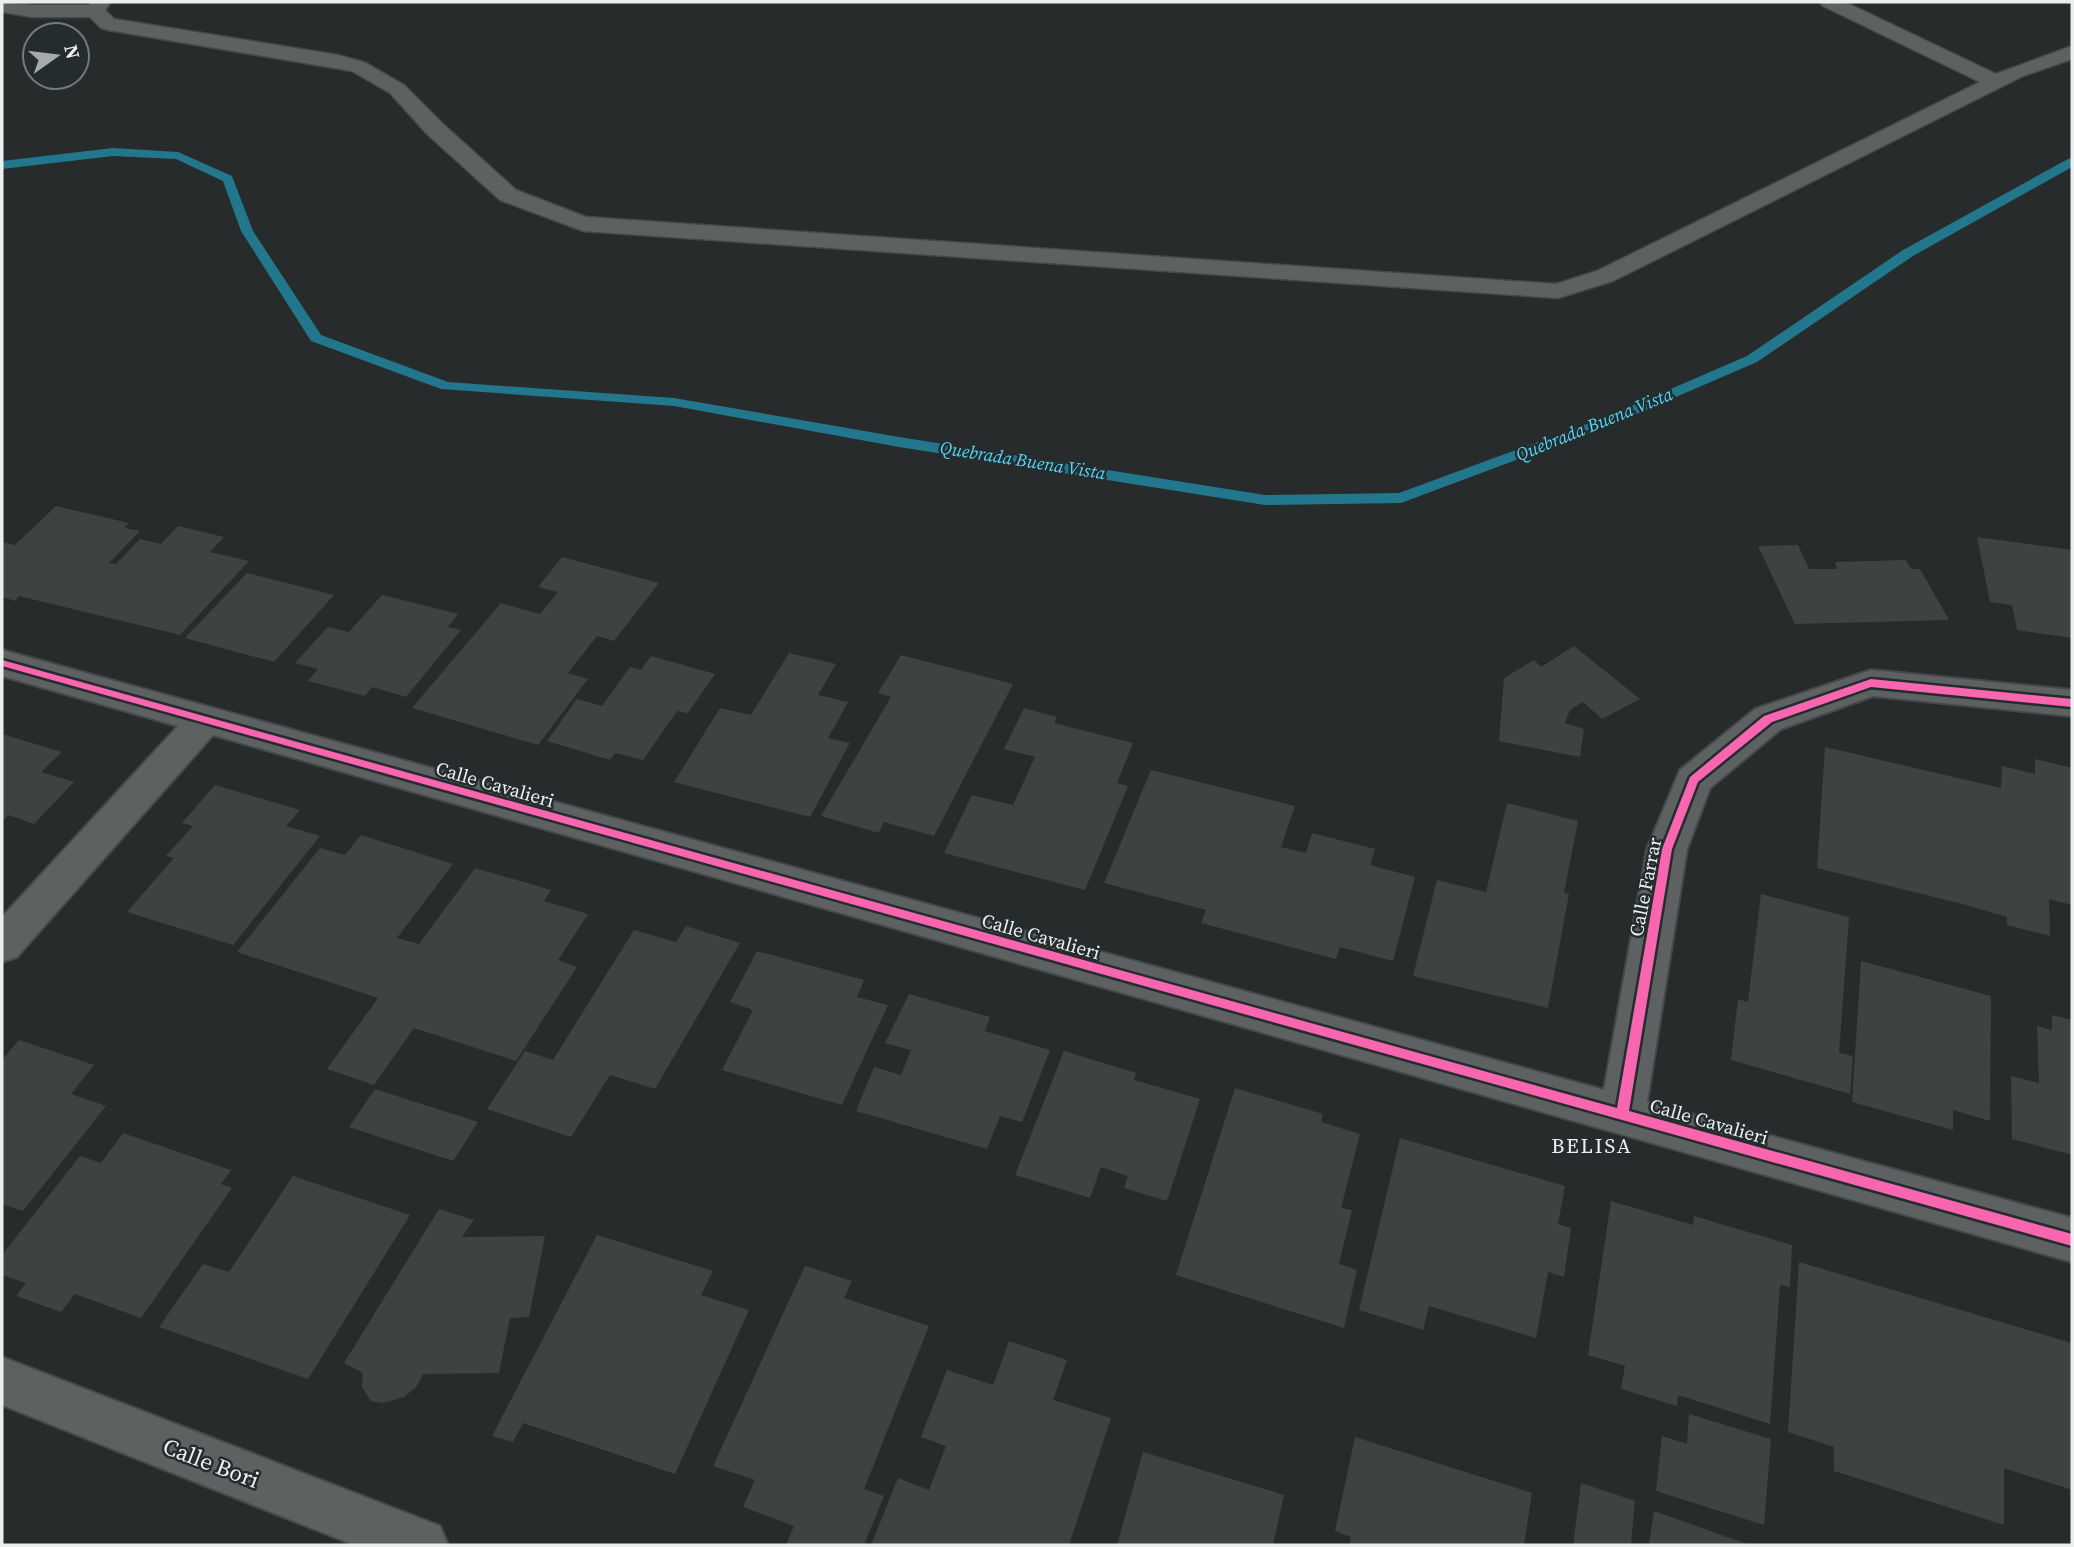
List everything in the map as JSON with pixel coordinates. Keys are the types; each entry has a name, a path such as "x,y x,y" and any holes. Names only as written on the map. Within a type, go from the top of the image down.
{"street":[{"name":"Calle Cavalieri","path":"2,663 2072,1240"},
{"name":"Calle Farrar","path":"1622,1115 1667,849 1694,780 1768,719 1871,683 2072,703"},
{"path":"2,945 204,721"},
{"name":"Calle Bori","path":"2,1381 421,1545"}],"lane":[{"path":"1830,2 1997,82"},
{"path":"2,6 32,11 98,6 108,24 359,66 397,89 435,130 508,195 583,224 1558,291 1605,276 1997,82 2072,52"}],"building":[{"path":"56,506 129,523 124,528 140,531 109,563 116,564 140,539 161,544 178,526 224,537 210,552 249,561 180,635 19,596 15,601 2,597 2,542 15,545"},
{"path":"1977,537 2072,550 2072,638 2017,630 2012,605 1990,602"},
{"path":"1798,545 1809,569 1837,569 1835,562 1906,560 1911,569 1920,569 1949,620 1795,624 1758,546"},
{"path":"562,557 659,583 614,641 597,636 568,673 588,679 538,745 412,708 501,603 540,614 558,592 538,587"},
{"path":"247,573 334,595 274,662 185,638"},
{"path":"382,595 458,614 448,627 461,630 406,697 372,687 365,696 308,681 318,669 295,663 328,627 349,632"},
{"path":"1574,646 1640,699 1602,719 1583,702 1570,710 1565,723 1584,729 1580,757 1499,741 1504,678 1534,660 1541,667"},
{"path":"789,653 836,664 818,695 848,702 828,738 850,743 810,817 674,782 720,708 751,715"},
{"path":"901,655 1013,684 934,836 884,822 879,833 821,816 891,697 878,693"},
{"path":"651,656 715,674 688,713 677,711 643,760 615,753 610,760 547,741 577,699 602,706 630,667 641,670"},
{"path":"1024,708 1057,717 1054,723 1133,743 1117,783 1128,786 1085,890 944,853 972,795 1013,805 1035,757 1004,749"},
{"path":"2,734 62,752 41,772 74,782 34,824 8,815 2,822"},
{"path":"1825,747 2001,788 2002,766 2035,774 2035,759 2072,768 2072,905 2049,899 2050,936 2007,925 2007,917 1966,905 1817,868"},
{"path":"1151,770 1295,806 1281,847 1306,853 1312,833 1375,849 1370,865 1415,877 1393,961 1340,947 1336,959 1201,923 1206,910 1104,883"},
{"path":"215,785 300,810 286,826 320,836 233,945 127,912 174,858 166,856 193,826 182,823"},
{"path":"1507,803 1578,821 1564,893 1569,894 1548,1008 1413,976 1437,880 1486,892"},
{"path":"361,835 453,864 397,938 419,944 475,868 551,890 544,901 588,914 558,960 577,967 516,1061 414,1028 374,1085 327,1069 378,998 237,952 320,848 345,855"},
{"path":"1761,894 1849,917 1839,1053 1853,1056 1850,1094 1731,1060 1738,999 1748,1002"},
{"path":"686,926 740,943 655,1089 610,1075 571,1137 487,1109 525,1051 553,1060 634,930 676,942"},
{"path":"757,951 864,980 857,997 888,1005 842,1105 722,1070 753,1010 730,1002"},
{"path":"1861,961 1991,996 1990,1121 1953,1110 1953,1130 1852,1102"},
{"path":"909,994 990,1017 985,1031 1050,1050 1022,1122 1000,1116 987,1149 856,1111 874,1067 901,1075 911,1050 885,1043"},
{"path":"2052,1015 2072,1020 2072,1155 2012,1139 2011,1076 2039,1083 2037,1026 2052,1030"},
{"path":"19,1040 94,1065 71,1094 106,1106 23,1211 2,1204 2,1060"},
{"path":"1064,1051 1136,1073 1134,1080 1200,1099 1167,1201 1124,1188 1128,1176 1101,1167 1090,1198 1015,1175"},
{"path":"1235,1088 1323,1114 1321,1122 1360,1134 1341,1208 1352,1210 1339,1264 1357,1270 1344,1328 1176,1275"},
{"path":"375,1089 478,1122 453,1161 349,1127"},
{"path":"123,1133 231,1170 221,1184 232,1188 141,1318 75,1294 61,1312 16,1296 26,1283 2,1275 2,1255 80,1156 101,1163"},
{"path":"1400,1138 1565,1186 1558,1224 1571,1228 1564,1277 1548,1272 1536,1338 1429,1306 1423,1330 1359,1310"},
{"path":"293,1176 410,1215 308,1379 159,1327 203,1264 229,1272"},
{"path":"1611,1201 1693,1225 1694,1216 1792,1245 1790,1287 1780,1285 1770,1424 1678,1395 1677,1406 1621,1389 1625,1366 1588,1355"},
{"path":"439,1209 474,1220 462,1237 545,1236 529,1317 510,1318 499,1373 423,1374 416,1387 404,1397 383,1403 371,1401 362,1387 363,1373 344,1363"},
{"path":"597,1235 713,1271 701,1295 749,1310 675,1474 523,1423 513,1442 492,1436"},
{"path":"1799,1262 2072,1343 2072,1490 2004,1468 2004,1525 1834,1471 1834,1447 1788,1432"},
{"path":"805,1266 852,1281 844,1298 929,1326 864,1489 884,1496 864,1545 786,1545 794,1526 743,1507 755,1480 713,1466"},
{"path":"1009,1341 1067,1360 1053,1400 1111,1418 1069,1545 871,1545 898,1478 929,1490 946,1446 921,1437 947,1370 993,1385"},
{"path":"1689,1414 1771,1439 1764,1525 1656,1491 1662,1436 1687,1444"},
{"path":"1355,1437 1532,1493 1524,1545 1349,1545 1351,1537 1335,1531"},
{"path":"1143,1452 1284,1495 1273,1545 1117,1545"},
{"path":"1581,1483 1635,1501 1631,1545 1573,1545"},
{"path":"1654,1511 1750,1545 1649,1545"}],"waterway":[{"name":"Quebrada Buena Vista","path":"2,165 113,152 178,156 228,179 247,231 316,338 446,386 674,402 899,442 1265,500 1401,498 1613,419 1752,359 1908,253 2072,162"}],"cycle path":[{"path":"2,663 2072,1240"},
{"path":"1622,1115 1667,849 1694,780 1768,719 1871,683 2072,703"}],"district":[{"name":"BELISA","path":"1592,1145"}]}
